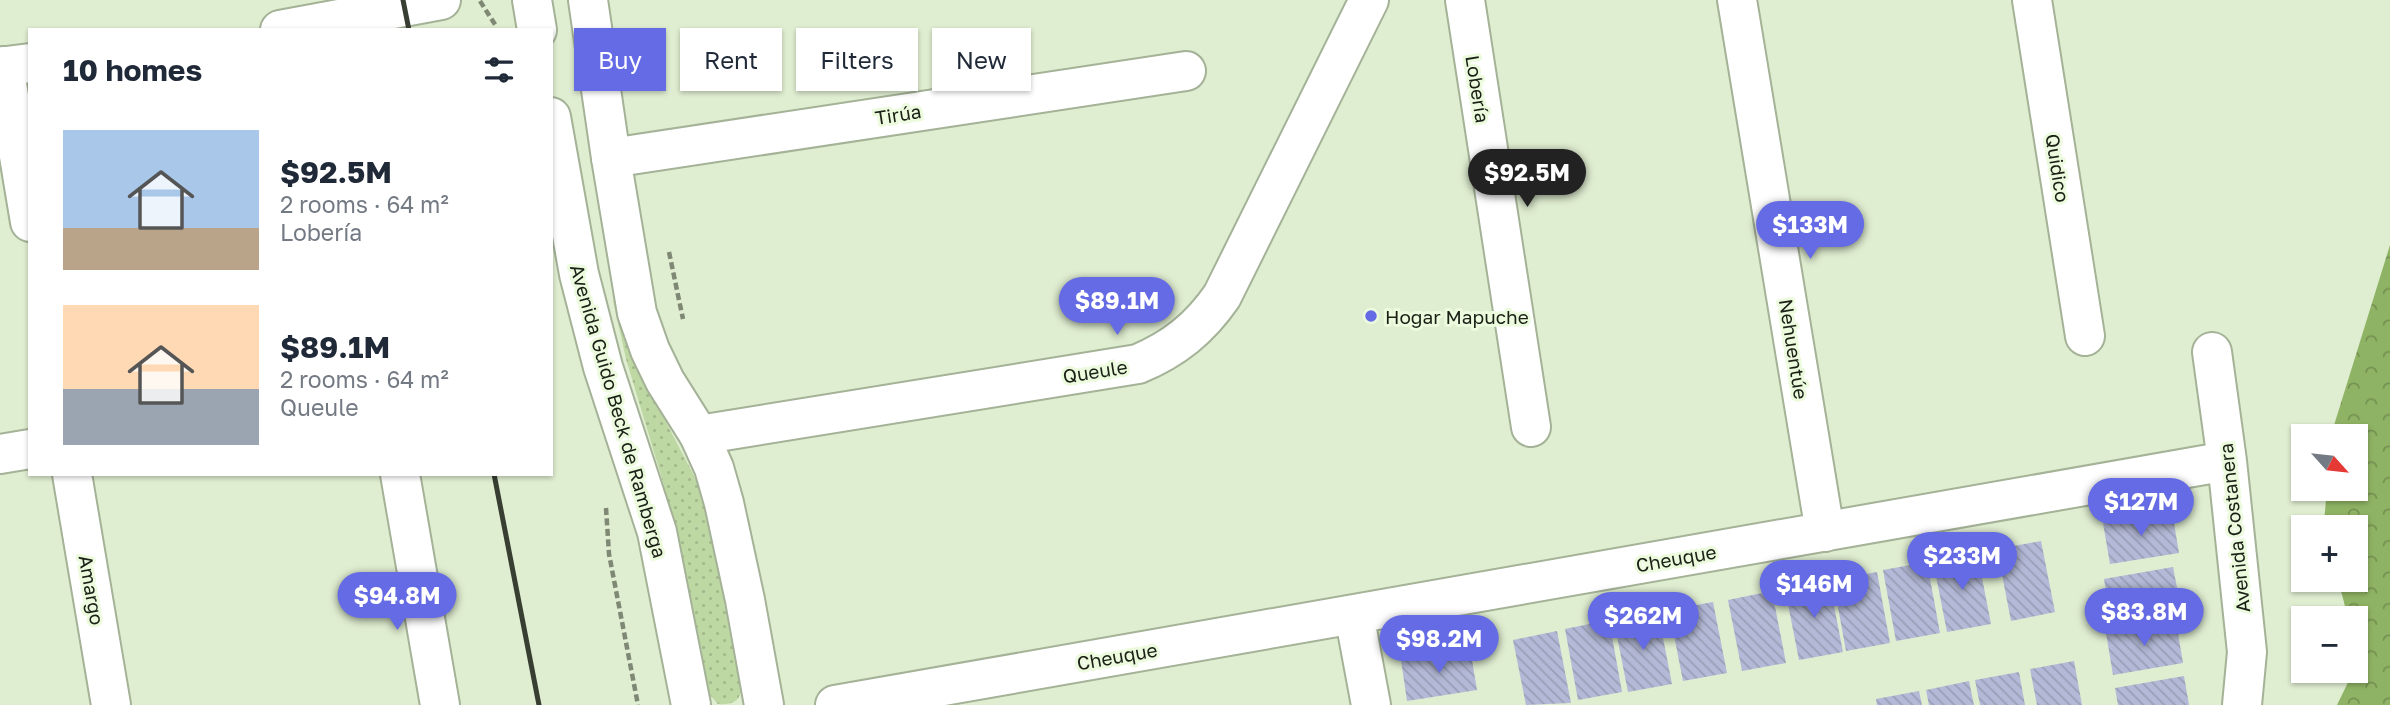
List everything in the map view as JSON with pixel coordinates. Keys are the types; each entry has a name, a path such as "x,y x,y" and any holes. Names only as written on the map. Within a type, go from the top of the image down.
{"street":[{"path":"300,21 441,0"},
{"path":"532,0 537,28"},
{"path":"588,0 637,313 665,382 699,435 713,468 724,503 764,705"},
{"name":"Queule","path":"699,435 1138,364 1177,344 1209,315 1222,296 1369,0"},
{"name":"Lobería","path":"1465,0 1531,427"},
{"name":"Nehuentúe","path":"1737,0 1825,532"},
{"name":"Quidico","path":"2032,0 2085,336"},
{"path":"11,65 28,205"},
{"name":"Tirúa","path":"611,158 1186,71"},
{"name":"Avenida Guido Beck de Ramberga","path":"553,128 579,274 603,367 657,532 691,705"},
{"name":"Avenida Costanera","path":"2212,352 2227,461 2247,652 2242,705"},
{"path":"0,454 28,449"},
{"name":"Cheuque","path":"835,705 2227,461"},
{"name":"Amargo","path":"72,476 111,705"},
{"path":"400,476 440,705"},
{"path":"1354,614 1371,705"}],"path":[{"path":"480,0 497,28"},
{"path":"668,245 684,323"}],"green space":[{"path":"2390,245 2390,705 2337,705 2348,683 2368,683 2368,606 2345,606 2341,592 2368,592 2368,515 2325,515 2326,501 2368,501 2368,424 2334,424"},
{"path":"613,300 616,300 632,357 704,495 741,691 736,701 730,703 718,704 709,694 686,576 663,482 626,359"}],"building":[{"path":"2172,511 2179,553 2110,564 2103,523"},
{"path":"2041,541 2055,612 2011,621 1997,549"},
{"path":"1977,552 1991,624 1947,632 1933,561"},
{"path":"1927,562 1940,633 1896,641 1883,570"},
{"path":"2173,567 2181,608 2111,620 2104,579"},
{"path":"1877,572 1890,643 1846,651 1833,580"},
{"path":"1829,580 1843,652 1799,660 1785,589"},
{"path":"1772,591 1786,663 1742,671 1728,600"},
{"path":"1713,602 1727,673 1683,681 1669,610"},
{"path":"1658,612 1672,684 1628,692 1614,621"},
{"path":"1609,620 1622,692 1578,700 1565,629"},
{"path":"2176,621 2183,663 2113,675 2106,633"},
{"path":"1557,631 1571,703 1526,705 1513,640"},
{"path":"1470,648 1477,690 1407,701 1401,660"},
{"path":"2074,661 2082,705 2037,705 2030,669"},
{"path":"2019,672 2025,705 1980,705 1975,680"},
{"path":"2184,676 2189,705 2118,705 2115,688"},
{"path":"1969,681 1974,705 1929,705 1926,690"},
{"path":"1919,691 1922,705 1877,705 1876,699"}],"railway":[{"path":"403,0 409,28"},
{"path":"494,476 539,705"}],"place":[{"name":"Hogar Mapuche","path":"1371,316"}]}
